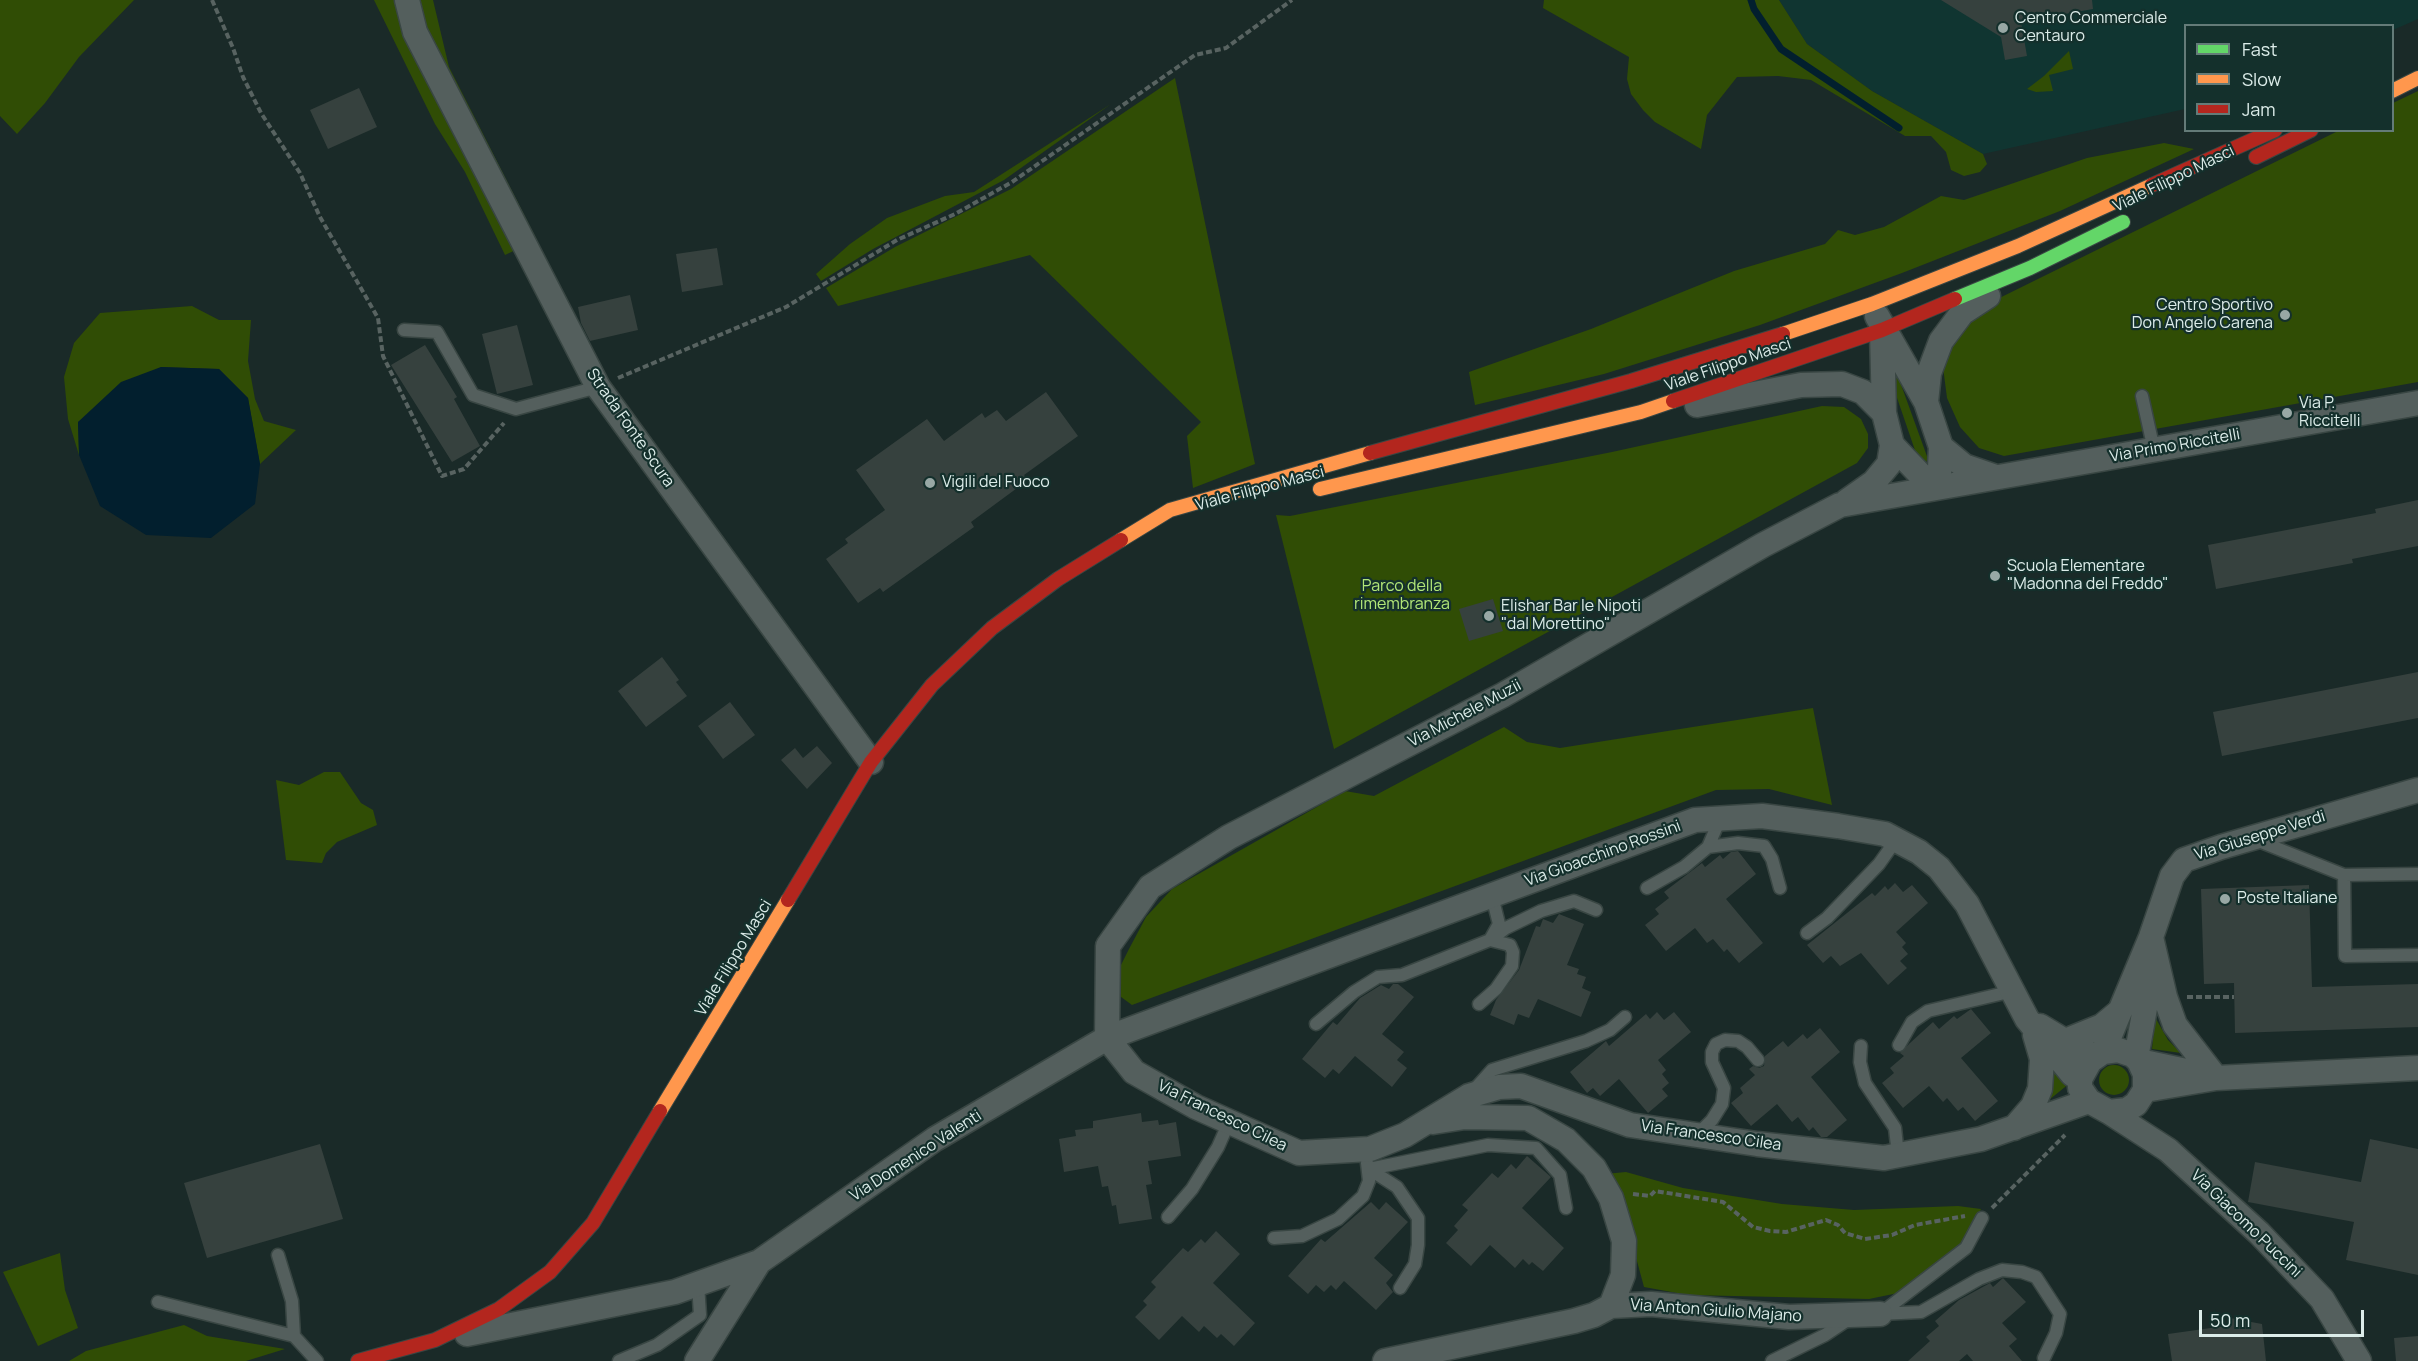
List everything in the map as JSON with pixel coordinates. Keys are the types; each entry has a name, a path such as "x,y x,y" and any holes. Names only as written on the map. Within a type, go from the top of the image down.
{"main road":[{"path":"2394,77 2418,68"},
{"path":"2394,90 2418,78"},
{"name":"Viale Filippo Masci","path":"358,1361 435,1340 499,1309 550,1272 593,1223 871,762 932,685 992,627 1058,579 1125,540 1170,510 1226,492 1631,381 1752,345 1872,304 2018,246 2271,132"},
{"name":"Viale Filippo Masci","path":"2239,166 2307,132"},
{"name":"Viale Filippo Masci","path":"1310,491 1641,412 1882,330 2030,268 2135,216"},
{"name":"Viale Filippo Masci","path":"1125,540 1164,532"}],"street":[{"name":"Strada Fonte Scura","path":"407,0 415,32 598,387 871,762"},
{"path":"1926,402 1929,373 1941,342 1948,332 1962,314 2030,268"},
{"path":"1872,304 1882,330 1926,402 1941,447 1940,468 1933,488 1892,445"},
{"path":"1839,505 1874,482 1889,464 1892,445 1884,413 1882,330"},
{"path":"1641,412 1704,404 1801,385 1842,384 1863,392 1884,413"},
{"name":"Via Primo Riccitelli","path":"1933,488 2418,403"},
{"path":"1941,447 1964,466 1998,477"},
{"name":"Via Michele Muzii","path":"1107,1038 1108,946 1150,887 1229,837 1503,695 1763,545 1839,505 1933,488"},
{"name":"Via Giuseppe Verdi","path":"2099,1054 2121,1010 2151,937 2172,876 2179,864 2191,856 2418,790"},
{"name":"Via Gioacchino Rossini","path":"1107,1038 1695,820 1762,816 1885,834 1919,852 1939,868 1967,904 2027,1019 2072,1074 2087,1100"},
{"path":"2151,937 2165,997 2175,1025 2216,1078"},
{"name":"Via Giuseppe Verdi","path":"2138,1060 2147,997 2151,937"},
{"path":"2065,1041 2102,1026 2121,1010"},
{"path":"2027,1019 2065,1041 2099,1054"},
{"path":"2013,1130 2032,1106 2042,1081 2040,1046 2027,1019"},
{"name":"Via Francesco Cilea","path":"1107,1038 1134,1072 1229,1122 1299,1153 1366,1160 1470,1096 1499,1087 1521,1086 1630,1125 1884,1158 1949,1147 2013,1130 2087,1100"},
{"name":"Via Domenico Valenti","path":"435,1340 675,1292 759,1262 935,1140 1107,1038"},
{"path":"2216,1078 2138,1060 2118,1050 2099,1054 2083,1069 2087,1100 2127,1110 2143,1094 2216,1078 2418,1068"},
{"path":"2138,1060 2145,1074 2143,1094"},
{"name":"Via Giacomo Puccini","path":"2143,1094 2168,1150"},
{"name":"Via Giacomo Puccini","path":"2087,1100 2168,1150 2259,1233 2322,1299 2359,1361"},
{"name":"Via Francesco Cilea","path":"1422,1124 1466,1117 1528,1118 1566,1140 1594,1168 1605,1187 1624,1240 1623,1275 1611,1306"},
{"name":"Via Domenico Valenti","path":"697,1361 759,1262"},
{"name":"Via Anton Giulio Majano","path":"1385,1361 1574,1321 1594,1315 1611,1306 1651,1304 1789,1317 1880,1314"}],"lane":[{"path":"404,330 437,332 472,395 516,409 598,387"},
{"path":"2142,396 2154,450"},
{"path":"1647,888 1684,867 1708,846 1720,819"},
{"path":"2252,838 2344,875 2418,874"},
{"path":"1807,933 1827,918 1879,864 1896,840"},
{"path":"1708,846 1738,843 1764,846 1772,859 1780,888"},
{"path":"2344,875 2345,956 2418,955"},
{"path":"1490,940 1499,924 1492,896"},
{"path":"1316,1024 1354,992 1378,977 1402,975 1490,940 1506,928 1540,911 1574,901 1596,910"},
{"path":"1479,1004 1496,989 1512,966 1513,952 1510,945 1490,940"},
{"path":"1899,1044 1912,1022 1928,1011 2013,991"},
{"path":"1470,1096 1492,1070 1586,1041 1610,1030 1625,1017"},
{"path":"1697,1135 1712,1120 1722,1104 1724,1088 1712,1062 1712,1052 1716,1044 1725,1040 1738,1041 1747,1047 1758,1060"},
{"path":"1861,1046 1860,1062 1865,1083 1894,1128 1898,1155"},
{"path":"1168,1217 1192,1189 1218,1147 1229,1122"},
{"path":"1366,1160 1488,1145 1536,1148 1560,1175 1566,1208"},
{"path":"1274,1238 1302,1236 1338,1220 1363,1196 1369,1181 1366,1160"},
{"path":"1366,1160 1397,1187 1418,1218 1418,1245 1414,1264 1400,1288"},
{"path":"1880,1314 1966,1248 1982,1218"},
{"path":"278,1255 292,1300 294,1336"},
{"path":"1880,1314 1921,1312 1938,1305 1979,1279 2002,1270 2022,1272 2036,1277 2060,1314 2056,1333 2044,1358"},
{"path":"619,1361 657,1345 700,1315 698,1284"},
{"path":"158,1302 294,1336 317,1361"},
{"path":"1772,1361 1825,1335 1856,1315"}],"path":[{"path":"212,0 256,104 300,173 320,217 378,318 383,356 442,476 464,469 516,409"},
{"path":"598,387 786,307 897,240 955,214 1012,182 1195,55 1226,48 1292,0"},
{"path":"2180,997 2234,998"},
{"path":"1605,1187 1640,1197 1650,1196 1655,1191 1723,1202 1753,1227 1770,1231 1786,1232 1826,1220 1838,1225 1845,1233 1865,1239 1892,1235 1915,1225 1961,1216 1982,1218 2087,1100"}],"shaded area":[{"path":"1779,0 2418,0 2418,19 2394,30 2394,24 2184,24 2184,109 1983,154 1872,91 1807,44"}],"green space":[{"path":"0,0 134,0 79,57 45,103 17,134 0,116"},
{"path":"374,0 433,0 449,67 537,240 505,255 465,172 435,124"},
{"path":"1544,0 1779,0 1807,44 1872,91 1983,154 1987,164 1980,172 1964,176 1951,170 1946,152 1931,136 1905,136 1811,80 1778,76 1737,77 1707,115 1701,149 1655,122 1643,110 1631,94 1627,79 1629,57 1543,8"},
{"path":"2069,51 2073,69 2049,75 2053,91 2036,92 2027,89 2044,76"},
{"path":"1175,78 1255,464 1193,488 1187,436 1201,422 1030,255 838,306 826,288 895,247 1011,189"},
{"path":"2418,91 2418,382 2004,456 1979,448 1960,427 1947,398 1943,367 1952,334 1971,312 2336,132 2394,132 2394,103"},
{"path":"1111,104 1004,180 873,249 821,281 816,274 850,244 887,218 945,196 974,192"},
{"path":"2164,143 2194,149 2060,211 1902,273 1760,325 1604,374 1475,405 1469,372 1591,329 1734,271 1825,244 1838,230 1855,235 1884,227 1941,196 1964,200 2087,158"},
{"path":"192,306 219,320 251,320 248,361 255,399 264,421 296,430 260,464 248,398 219,369 161,367 78,422 79,455 68,419 64,377 74,343 100,313"},
{"path":"1893,371 1899,379 1928,459 1925,464 1919,462 1895,392"},
{"name":"Parco della rimembranza","path":"1822,406 1844,407 1861,419 1868,434 1868,448 1857,463 1334,749 1276,515 1290,516 1612,452"},
{"path":"1813,708 1832,805 1769,789 1716,790 1132,1005 1117,994 1119,969 1129,949 1146,917 1172,889 1345,791 1374,796 1504,727 1527,742 1560,748"},
{"path":"324,772 340,772 361,803 373,810 377,825 337,842 326,853 322,863 286,860 276,780 299,785"},
{"path":"2155,1017 2168,1040 2181,1053 2152,1049"},
{"path":"2114,1065 2125,1069 2129,1080 2125,1091 2114,1095 2103,1091 2099,1080 2103,1069"},
{"path":"2055,1066 2070,1083 2044,1104 2052,1084"},
{"path":"1626,1172 1683,1188 1782,1204 1854,1210 1958,1206 1981,1209 1963,1246 1903,1292 1869,1299 1688,1295 1644,1287 1624,1213 1605,1174"},
{"path":"60,1253 65,1290 78,1328 38,1346 3,1272"},
{"path":"184,1325 207,1336 285,1349 246,1361 69,1361 86,1351"}],"water":[{"path":"161,367 219,369 248,398 260,464 255,504 211,538 146,535 100,506 79,455 78,422 121,382"}],"building":[{"name":"Centro Commerciale Centauro","path":"1941,0 2092,0 2093,9 2021,22 2027,56 2005,60 2001,37"},
{"path":"359,88 377,127 328,149 310,110"},
{"path":"717,248 723,285 682,292 676,254"},
{"path":"630,295 638,330 590,341 581,323 578,307"},
{"path":"517,325 533,385 497,394 482,334"},
{"path":"425,345 457,397 454,399 480,446 452,462 391,365"},
{"path":"1046,392 1078,436 1024,475 1028,480 971,522 974,527 883,592 880,588 858,603 826,559 848,543 845,539 885,510 856,470 927,419 944,441 982,413 985,418 997,410 1006,421"},
{"path":"2418,500 2418,546 2352,559 2353,563 2216,589 2208,545 2376,513 2375,509"},
{"path":"1493,599 1503,631 1469,641 1459,609"},
{"path":"662,657 679,680 676,682 687,696 646,727 618,691"},
{"path":"2418,672 2418,718 2222,756 2213,712"},
{"path":"730,702 755,735 723,759 698,726"},
{"path":"817,746 832,763 807,789 781,760 795,748 803,758"},
{"path":"1738,851 1756,874 1726,899 1763,943 1739,963 1727,949 1724,952 1713,939 1707,943 1695,928 1666,951 1645,925 1659,914 1655,909 1669,898 1664,892 1702,863 1705,867 1720,855 1723,859 1731,852"},
{"path":"1895,883 1903,892 1912,885 1928,903 1896,932 1906,943 1902,947 1908,954 1900,961 1907,968 1888,985 1861,953 1840,966 1831,956 1823,963 1807,945 1872,893 1875,896 1885,886 1888,890"},
{"path":"2309,885 2312,987 2418,984 2418,1027 2235,1033 2234,983 2204,984 2201,889"},
{"path":"1559,914 1584,924 1567,965 1579,969 1577,974 1586,977 1582,988 1591,992 1581,1017 1538,999 1529,1018 1518,1014 1514,1025 1490,1015 1496,1000 1519,970 1536,926 1540,927 1543,919 1553,923"},
{"path":"1393,984 1398,984 1414,997 1382,1034 1404,1052 1397,1060 1407,1068 1392,1087 1355,1056 1339,1074 1333,1069 1325,1078 1302,1059 1333,1022 1337,1025 1360,998 1381,985 1389,989"},
{"path":"1971,1009 1991,1033 1961,1058 1998,1101 1975,1121 1963,1107 1958,1111 1947,1098 1943,1102 1929,1086 1903,1108 1882,1083 1894,1073 1890,1068 1904,1056 1900,1053 1933,1022 1939,1029 1954,1016 1957,1019"},
{"path":"1657,1012 1664,1020 1674,1012 1691,1032 1658,1060 1666,1070 1662,1074 1669,1083 1662,1089 1668,1096 1648,1113 1619,1079 1600,1096 1593,1088 1587,1093 1570,1072 1606,1041 1609,1046 1646,1014 1650,1019"},
{"path":"1820,1028 1840,1052 1811,1077 1847,1120 1827,1137 1821,1137 1813,1127 1809,1131 1798,1117 1792,1122 1777,1104 1751,1126 1731,1103 1743,1093 1740,1088 1755,1075 1749,1069 1753,1066 1759,1068 1764,1066 1765,1056 1783,1041 1788,1047 1803,1034 1807,1039"},
{"path":"1141,1113 1142,1122 1158,1120 1159,1125 1176,1122 1181,1156 1148,1161 1152,1184 1146,1185 1152,1219 1119,1224 1116,1205 1112,1206 1108,1186 1102,1187 1098,1166 1064,1172 1059,1139 1076,1136 1075,1130 1093,1128 1093,1121"},
{"path":"2370,1139 2418,1149 2418,1275 2346,1260 2354,1222 2248,1202 2255,1162 2361,1182"},
{"path":"320,1144 343,1219 207,1258 184,1183"},
{"path":"1527,1156 1551,1177 1522,1208 1564,1248 1543,1271 1532,1262 1529,1265 1523,1259 1515,1268 1490,1245 1471,1266 1446,1243 1458,1230 1454,1226 1468,1210 1462,1205 1492,1173 1498,1178 1511,1164 1516,1169"},
{"path":"1371,1202 1379,1210 1386,1202 1408,1222 1374,1258 1393,1275 1386,1283 1393,1292 1376,1310 1344,1281 1336,1290 1331,1285 1324,1292 1316,1285 1308,1294 1288,1276 1321,1239 1325,1242"},
{"path":"1216,1231 1240,1254 1213,1283 1255,1323 1234,1346 1221,1334 1217,1338 1204,1326 1199,1332 1182,1316 1159,1340 1135,1317 1147,1305 1143,1301 1156,1287 1151,1282 1183,1248 1188,1252 1201,1239 1205,1243"},
{"path":"2003,1278 2026,1302 2002,1323 2017,1339 2009,1346 2022,1361 1973,1361 1967,1354 1959,1361 1908,1361 1930,1341 1926,1337 1939,1326 1935,1321 1959,1300 1990,1283 1993,1287"},
{"path":"2230,1318 2262,1324 2266,1361 2172,1361 2168,1334 2232,1325"},
{"path":"2418,1336 2418,1361 2396,1361 2394,1338"}],"waterway":[{"path":"1751,0 1754,9 1781,49 1899,128"}],"traffic: fast":[{"path":"1955,299 2030,268 2123,222"}],"traffic: slow":[{"path":"2394,90 2418,78"},
{"path":"1783,334 1872,304 2018,246 2152,185"},
{"path":"1320,489 1641,412 1673,401"},
{"path":"1121,540 1170,510 1370,453"},
{"path":"660,1111 788,900"}],"traffic: jam":[{"path":"2152,185 2271,132"},
{"path":"2256,157 2307,132"},
{"path":"1673,401 1882,330 1955,299"},
{"path":"1370,453 1631,381 1783,334"},
{"path":"788,900 871,762 932,685 992,628 1058,579 1121,540"},
{"path":"358,1361 435,1340 499,1309 550,1272 593,1223 660,1111"}],"place":[{"name":"Centro Commerciale Centauro","path":"2003,28"},
{"name":"Centro Sportivo Don Angelo Carena","path":"2285,315"},
{"name":"Via P. Riccitelli","path":"2287,413"},
{"name":"Vigili del Fuoco","path":"930,483"},
{"name":"Scuola Elementare \"Madonna del Freddo\"","path":"1995,576"},
{"name":"Elishar Bar le Nipoti \"dal Morettino\"","path":"1489,616"},
{"name":"Poste Italiane","path":"2225,899"}]}
